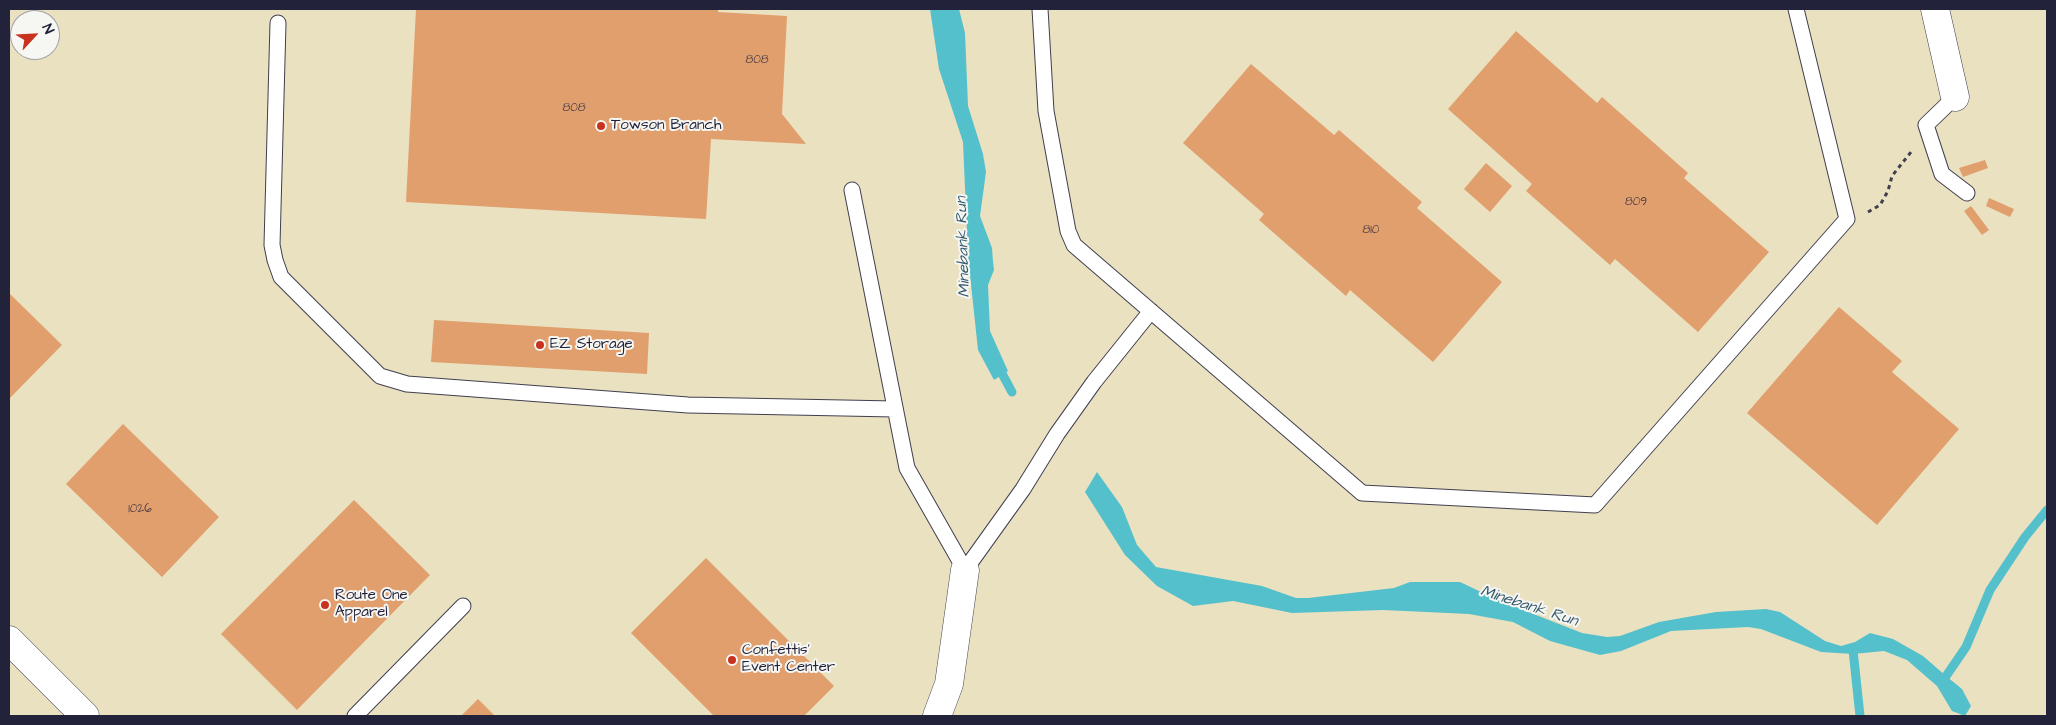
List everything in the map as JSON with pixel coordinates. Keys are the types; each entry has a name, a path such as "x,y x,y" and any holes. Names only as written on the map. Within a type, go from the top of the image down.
{"street":[{"path":"1935,9 1955,97"},
{"path":"937,716 949,684 965,570"},
{"path":"9,640 85,716"}],"lane":[{"path":"1040,9 1046,111 1068,231 1074,245 1362,494 1595,505 1847,219 1796,9"},
{"path":"278,23 272,245 275,260 281,277 380,376 407,384 688,405 895,410"},
{"path":"1955,97 1926,125 1942,174 1967,193"},
{"path":"852,190 907,468 965,570 1023,489 1057,434 1094,382 1151,311"},
{"path":"355,716 463,606"}],"path":[{"path":"1847,219 1868,212 1880,205 1888,191 1892,176 1913,149 1926,125"}],"water":[{"name":"Minebank Run","path":"930,9 959,9 965,33 968,106 983,154 986,172 980,216 992,248 994,270 988,285 990,331 1008,371 994,380 978,350 968,256 963,142 939,69"},
{"name":"Minebank Run","path":"1097,472 1122,507 1137,545 1156,567 1262,586 1296,598 1394,588 1410,582 1460,582 1498,600 1582,633 1607,637 1620,636 1659,622 1716,612 1766,609 1780,612 1825,641 1841,646 1855,642 1870,633 1893,639 1923,656 1962,689 1971,706 1965,716 1952,711 1937,686 1907,660 1884,651 1853,654 1821,652 1761,629 1748,627 1671,631 1621,651 1600,655 1550,641 1513,622 1469,614 1383,610 1292,613 1233,601 1193,606 1157,586 1125,555 1085,492"}],"building":[{"name":"Towson Branch","path":"416,9 718,9 718,12 787,16 782,114 806,144 711,139 706,219 406,202"},
{"path":"1516,31 1597,103 1602,97 1688,173 1684,178 1769,252 1698,332 1615,259 1610,265 1526,191 1532,184 1448,109"},
{"path":"1251,64 1334,135 1339,130 1422,202 1417,208 1502,282 1433,362 1350,290 1346,296 1259,220 1264,214 1183,143"},
{"path":"1985,160 1988,168 1963,177 1959,168"},
{"path":"1486,163 1512,186 1490,212 1464,189"},
{"path":"1989,198 2014,209 2010,217 1986,206"},
{"path":"1971,206 1989,230 1982,235 1964,211"},
{"path":"9,293 62,345 9,399"},
{"path":"1839,307 1902,361 1892,372 1959,429 1877,525 1747,413"},
{"name":"EZ Storage","path":"434,320 649,333 647,374 431,362"},
{"path":"123,424 219,517 162,577 66,484"},
{"name":"Route One Apparel","path":"354,500 430,575 297,710 221,634"},
{"name":"Confettis' Event Center","path":"706,558 834,686 804,716 714,716 631,633"},
{"path":"478,699 495,716 461,716"}],"waterway":[{"name":"Minebank Run","path":"997,364 1012,392"},
{"path":"1942,682 1966,647 1990,590 2025,537 2047,510"},
{"path":"1853,650 1860,716"}],"place":[{"name":"Towson Branch","path":"601,126"},
{"name":"EZ Storage","path":"540,345"},
{"name":"Route One Apparel","path":"325,605"},
{"name":"Confettis' Event Center","path":"732,660"}]}
